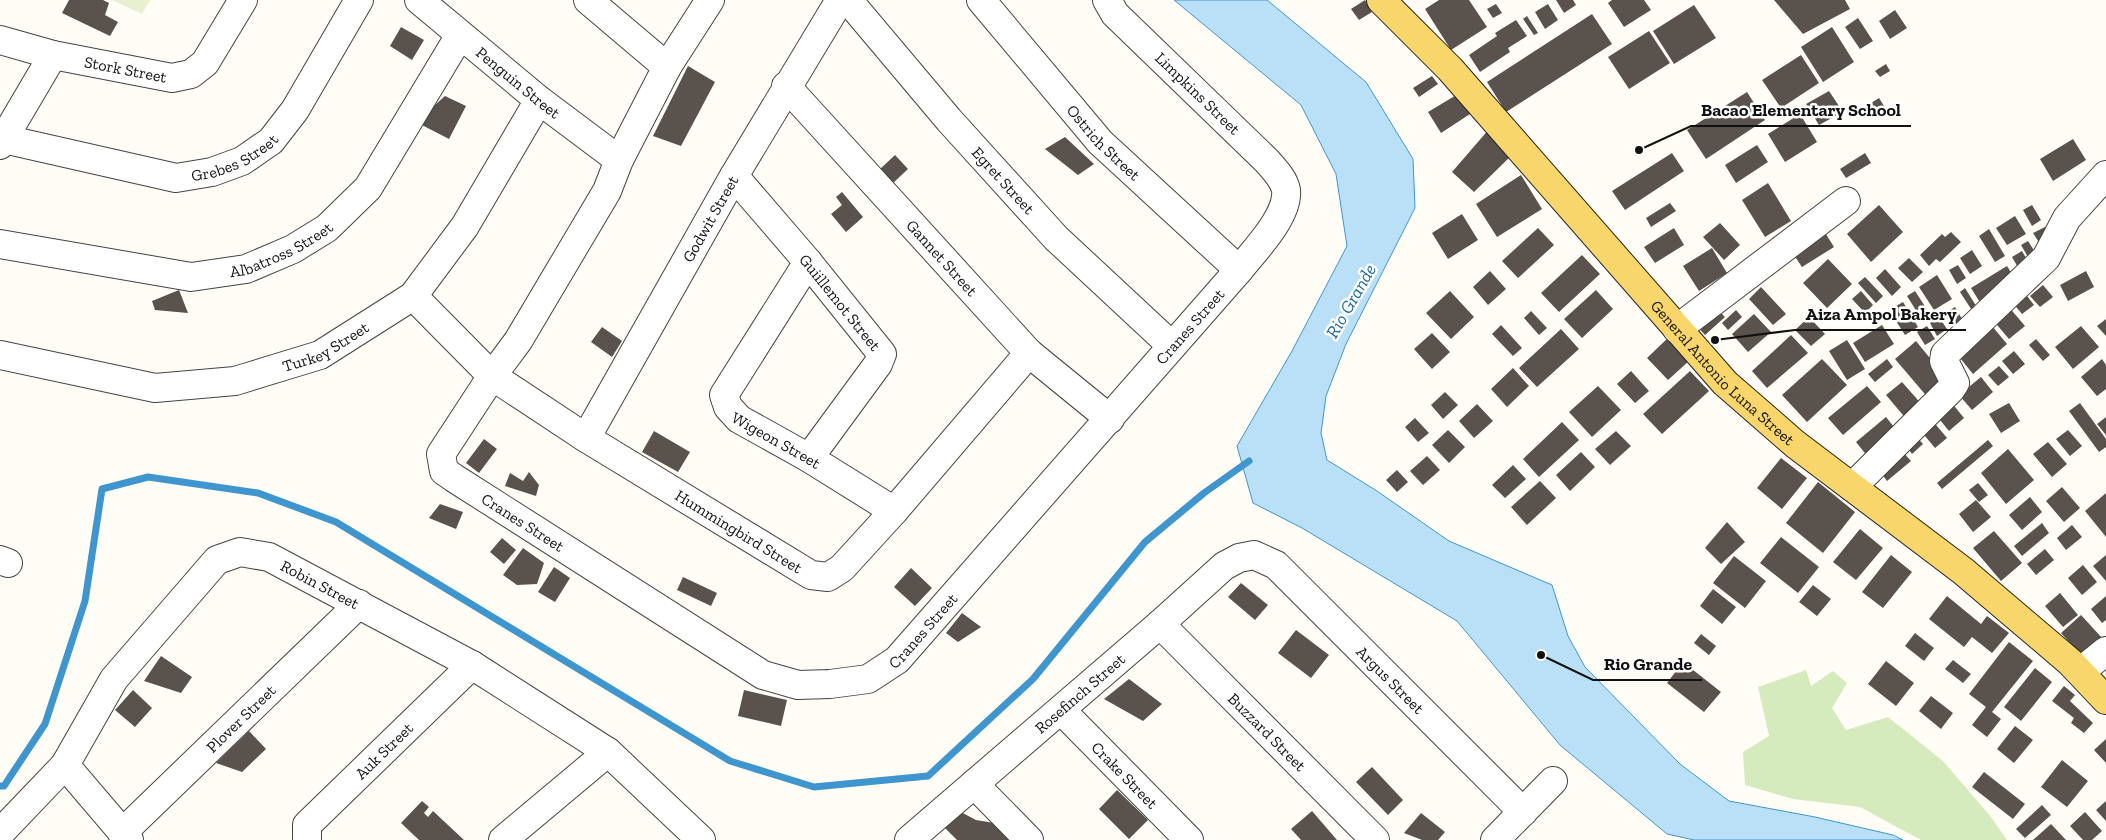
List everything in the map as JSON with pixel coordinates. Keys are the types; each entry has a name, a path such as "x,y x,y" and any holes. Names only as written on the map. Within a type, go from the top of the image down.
{"main road":[{"name":"General Antonio Luna Street","path":"1382,0 1450,69 1724,383 1795,444 1963,572 2080,672 2106,700"}],"street":[{"name":"Stork Street","path":"0,40 53,54 172,78 191,74 205,63 243,0"},
{"name":"Grebes Street","path":"2,142 176,178 212,172 242,161 271,141 295,110 359,0"},
{"name":"Penguin Street","path":"419,0 540,100 619,160"},
{"path":"588,0 667,67"},
{"path":"492,376 518,341 607,191 619,160 667,67 710,0"},
{"name":"Godwit Street","path":"586,438 786,86 840,0"},
{"name":"Egret Street","path":"848,0 949,120 1056,238 1172,346"},
{"name":"Ostrich Street","path":"981,0 1100,142 1239,270"},
{"name":"Limpkins Street","path":"1107,0 1115,14 1267,161 1279,175 1286,189"},
{"name":"Albatross Street","path":"0,244 191,277 246,269 293,249 327,228 368,188 460,35"},
{"path":"2,142 53,54"},
{"name":"Gannet Street","path":"786,86 1029,353 1110,419"},
{"name":"Turkey Street","path":"0,355 154,388 235,381 320,355 413,296 465,226 540,100"},
{"name":"Guiillemot Street","path":"734,176 808,262 882,354 878,364 809,458"},
{"path":"1852,488 1951,389 1955,383 1944,361 1945,354 2046,258 2067,218 2106,176"},
{"name":"Cranes Street","path":"492,376 441,454 444,471 763,676 798,685 868,680 897,660 1239,270 1276,222 1285,205 1286,189"},
{"path":"1677,329 1846,201"},
{"name":"Wigeon Street","path":"808,262 724,394 728,407 739,419 809,458 894,511"},
{"name":"Hummingbird Street","path":"413,296 492,376 586,438 811,575 828,577 842,568 894,511 1029,353"},
{"name":"Robin Street","path":"0,833 65,765 114,679 217,560 240,552 268,557 472,665 608,752 701,840"},
{"name":"Rosefinch Street","path":"909,840 1160,624 1224,566 1239,558 1254,554"},
{"name":"Argus Street","path":"1254,554 1276,565 1523,812"},
{"name":"Plover Street","path":"126,836 359,604"},
{"name":"Buzzard Street","path":"1160,624 1375,840"},
{"path":"2080,672 2106,651"},
{"name":"Auk Street","path":"307,840 307,825 472,665"},
{"name":"Crake Street","path":"1061,710 1189,840"},
{"path":"503,840 608,752"},
{"path":"65,765 126,836"},
{"path":"1495,840 1553,781"},
{"path":"974,784 1029,840"}],"green space":[{"path":"112,0 150,0 142,14"},
{"path":"1806,670 1811,686 1833,671 1847,683 1832,708 1846,730 1888,717 1943,761 1991,817 2007,840 1921,840 1860,807 1793,799 1745,785 1743,752 1769,736 1758,687"}],"water":[{"path":"1174,0 1267,0 1366,82 1413,159 1415,208 1346,344 1326,396 1321,433 1327,460 1377,491 1449,541 1552,585 1568,636 1585,667 1680,764 1729,801 1815,817 1893,835 1903,840 1694,840 1667,834 1560,745 1457,621 1302,528 1253,503 1237,446 1292,351 1347,246 1336,174 1301,105"}],"building":[{"path":"69,0 103,0 109,3 105,15 118,22 110,36 62,13"},
{"path":"1365,0 1372,12 1359,20 1351,9"},
{"path":"1439,0 1469,0 1487,27 1451,50 1425,9"},
{"path":"1556,0 1573,0 1576,5 1564,13"},
{"path":"1612,0 1644,0 1651,10 1624,27 1608,3"},
{"path":"1774,0 1845,0 1850,9 1803,34"},
{"path":"1496,4 1502,13 1493,18 1487,9"},
{"path":"1548,4 1558,20 1545,29 1535,12"},
{"path":"1694,5 1716,38 1674,64 1653,31"},
{"path":"1895,10 1907,28 1890,39 1879,21"},
{"path":"1592,14 1612,44 1506,112 1487,82"},
{"path":"1527,16 1538,33 1534,35 1523,19"},
{"path":"1858,18 1873,41 1860,49 1845,27"},
{"path":"1516,20 1527,36 1508,48 1510,52 1480,72 1469,55 1497,36 1495,33"},
{"path":"401,27 424,40 412,60 390,46"},
{"path":"1832,27 1854,62 1823,82 1801,47"},
{"path":"1649,31 1670,63 1629,89 1608,57"},
{"path":"1801,55 1819,83 1781,108 1762,80"},
{"path":"1886,64 1890,71 1880,77 1875,71"},
{"path":"688,66 715,82 681,146 653,136"},
{"path":"1432,76 1438,84 1419,97 1413,88"},
{"path":"1829,91 1843,112 1819,125 1806,104"},
{"path":"1747,92 1765,120 1706,159 1687,130"},
{"path":"1458,94 1470,114 1441,133 1428,112"},
{"path":"445,96 466,106 449,139 416,122"},
{"path":"1879,98 1884,106 1876,111 1871,103"},
{"path":"1800,114 1817,142 1785,162 1768,134"},
{"path":"1490,128 1512,155 1474,192 1452,172"},
{"path":"1065,137 1094,164 1078,175 1045,149"},
{"path":"2073,139 2086,160 2053,181 2040,159"},
{"path":"1757,145 1768,162 1736,183 1725,165"},
{"path":"1672,153 1684,171 1625,210 1612,191"},
{"path":"1865,153 1871,163 1846,178 1840,169"},
{"path":"895,155 908,169 892,184 879,170"},
{"path":"1521,175 1542,209 1497,237 1476,204"},
{"path":"1768,183 1791,221 1765,237 1742,200"},
{"path":"842,192 863,217 846,232 831,214 842,205 836,197"},
{"path":"1670,203 1676,211 1651,227 1646,218"},
{"path":"1879,205 1903,232 1871,262 1847,234"},
{"path":"2032,205 2041,220 2032,226 2023,210"},
{"path":"1462,214 1478,240 1448,259 1432,233"},
{"path":"2015,216 2026,234 2007,245 1996,228"},
{"path":"1720,223 1740,245 1724,260 1703,237"},
{"path":"2045,227 2051,237 2040,244 2033,233"},
{"path":"1538,228 1554,245 1518,278 1502,261"},
{"path":"1674,228 1684,245 1655,263 1644,247"},
{"path":"1989,229 2005,256 1995,262 1979,236"},
{"path":"1824,231 1834,247 1802,267 1792,252"},
{"path":"1951,232 1961,242 1940,262 1936,259 1929,266 1920,255 1942,234 1945,237"},
{"path":"2028,241 2035,252 2028,257 2021,245"},
{"path":"1712,248 1727,273 1699,291 1683,266"},
{"path":"1972,250 1982,266 1970,274 1960,258"},
{"path":"2022,251 2030,265 2020,271 2012,257"},
{"path":"1582,255 1600,274 1559,312 1541,293"},
{"path":"1909,258 1923,272 1912,282 1898,268"},
{"path":"1828,259 1852,284 1827,308 1803,283"},
{"path":"1958,265 1966,278 1957,284 1949,270"},
{"path":"2007,266 2017,282 1981,304 1971,288"},
{"path":"1885,269 1901,287 1892,296 1876,278"},
{"path":"1490,271 1506,289 1488,305 1473,287"},
{"path":"2086,271 2094,287 2068,301 2060,285"},
{"path":"1937,275 1952,299 1934,310 1919,287"},
{"path":"1865,277 1883,296 1876,303 1858,283"},
{"path":"2043,285 2053,297 2040,307 2030,296"},
{"path":"1761,287 1786,314 1773,325 1749,299"},
{"path":"1965,288 1978,309 1973,312 1960,292"},
{"path":"179,290 188,313 155,310 152,301"},
{"path":"1596,290 1613,309 1582,338 1564,319"},
{"path":"1450,291 1474,317 1451,339 1426,313"},
{"path":"1861,291 1873,305 1865,313 1852,299"},
{"path":"1915,291 1930,314 1922,320 1907,296"},
{"path":"2024,292 2034,305 2022,314 2012,302"},
{"path":"1903,302 1918,327 1905,335 1889,310"},
{"path":"2008,306 2025,326 2009,339 1992,319"},
{"path":"1715,307 1725,317 1705,335 1696,325"},
{"path":"1955,307 1965,324 1955,330 1944,314"},
{"path":"1736,310 1742,317 1728,330 1722,323"},
{"path":"1531,311 1547,328 1539,335 1524,318"},
{"path":"1754,314 1771,332 1748,352 1732,334"},
{"path":"1809,317 1825,334 1811,346 1795,330"},
{"path":"1939,317 1947,329 1937,336 1930,323"},
{"path":"2106,319 2106,336 2097,326"},
{"path":"1501,325 1522,348 1513,356 1492,334"},
{"path":"1882,325 1894,344 1865,362 1853,343"},
{"path":"1927,326 1935,339 1925,345 1917,332"},
{"path":"1992,326 2007,344 1973,374 1956,353"},
{"path":"2081,326 2099,347 2073,369 2055,347"},
{"path":"602,327 622,341 612,357 591,342"},
{"path":"1561,329 1579,349 1537,387 1519,368"},
{"path":"1432,333 1450,352 1432,369 1414,349"},
{"path":"1791,335 1808,353 1767,388 1752,371"},
{"path":"1669,337 1690,360 1668,380 1647,358"},
{"path":"2036,339 2050,355 2043,361 2029,345"},
{"path":"1847,340 1865,369 1847,380 1829,351"},
{"path":"1916,341 1950,383 1930,400 1895,359"},
{"path":"2014,351 2025,364 2013,374 2002,361"},
{"path":"1822,359 1847,385 1807,422 1782,395"},
{"path":"1887,359 1893,367 1875,382 1868,374"},
{"path":"2102,359 2106,365 2106,389 2097,396 2081,377"},
{"path":"1999,366 2009,377 1998,386 1988,375"},
{"path":"1513,368 1529,386 1507,407 1491,389"},
{"path":"1631,371 1649,391 1635,403 1617,384"},
{"path":"1690,371 1709,391 1662,434 1643,414"},
{"path":"1981,377 1993,392 1972,410 1959,395"},
{"path":"1902,382 1924,407 1908,421 1886,395"},
{"path":"1598,386 1621,410 1592,437 1569,412"},
{"path":"1867,386 1881,402 1843,435 1828,418"},
{"path":"1445,392 1458,405 1443,419 1431,405"},
{"path":"1951,402 1964,418 1949,431 1936,415"},
{"path":"2009,403 2020,421 2001,433 1989,414"},
{"path":"2080,403 2106,439 2106,447 2099,452 2069,411"},
{"path":"1477,404 1493,421 1474,438 1459,421"},
{"path":"1886,417 1898,432 1868,457 1856,442"},
{"path":"2106,417 2106,435 2097,424"},
{"path":"1415,418 1429,433 1418,442 1405,427"},
{"path":"1932,420 1947,438 1935,448 1920,430"},
{"path":"1562,422 1579,440 1539,477 1523,459"},
{"path":"1448,430 1465,447 1449,463 1432,445"},
{"path":"2068,430 2082,446 2070,456 2056,439"},
{"path":"654,431 690,452 678,472 642,452"},
{"path":"1616,431 1631,446 1610,465 1595,449"},
{"path":"1915,435 1923,444 1912,454 1905,444"},
{"path":"484,439 497,449 479,473 466,463"},
{"path":"1988,440 1993,446 1942,489 1937,483"},
{"path":"2048,442 2067,464 2052,477 2033,454"},
{"path":"2008,449 2034,480 2006,504 1981,473"},
{"path":"1902,451 1911,461 1887,481 1879,470"},
{"path":"1581,452 1595,467 1570,491 1556,475"},
{"path":"1427,456 1440,470 1423,485 1410,471"},
{"path":"1781,458 1807,478 1782,509 1757,488"},
{"path":"1513,465 1526,479 1505,498 1492,485"},
{"path":"1397,470 1408,482 1397,492 1386,480"},
{"path":"529,472 539,485 536,496 505,486 510,473 523,481"},
{"path":"1540,481 1556,498 1527,525 1511,507"},
{"path":"1818,482 1855,512 1823,553 1786,523"},
{"path":"1978,483 1988,495 1979,502 1969,490"},
{"path":"2062,487 2080,508 2064,522 2046,501"},
{"path":"2106,493 2106,537 2085,511"},
{"path":"2030,497 2042,512 2022,530 2009,515"},
{"path":"1976,500 1991,517 1973,532 1959,514"},
{"path":"440,504 463,512 456,529 429,518"},
{"path":"1727,522 1745,542 1721,564 1705,548"},
{"path":"2042,523 2049,533 2022,556 2014,546"},
{"path":"2072,525 2082,537 2066,550 2057,538"},
{"path":"1860,529 1883,548 1856,580 1833,562"},
{"path":"1994,531 2022,563 2001,581 1973,548"},
{"path":"1781,537 1819,567 1798,593 1760,563"},
{"path":"502,538 516,550 504,564 490,552"},
{"path":"523,548 544,563 537,584 517,585 503,575"},
{"path":"2045,549 2054,560 2036,575 2027,564"},
{"path":"1891,555 1912,572 1883,608 1862,592"},
{"path":"2106,555 2106,581 2093,566"},
{"path":"1734,556 1766,581 1745,608 1713,583"},
{"path":"2083,565 2097,582 2082,595 2068,578"},
{"path":"554,567 570,578 555,602 538,592"},
{"path":"911,568 932,588 915,606 894,587"},
{"path":"683,577 717,593 711,606 677,590"},
{"path":"1241,583 1268,605 1255,620 1228,597"},
{"path":"1813,585 1831,599 1817,616 1799,602"},
{"path":"1713,589 1736,607 1722,624 1700,606"},
{"path":"2060,593 2078,615 2063,627 2045,606"},
{"path":"1947,596 1981,624 1987,616 2009,633 1992,653 1972,637 1964,647 1929,619"},
{"path":"2106,596 2106,620 2102,623 2091,609"},
{"path":"962,613 981,627 958,642 946,633"},
{"path":"2081,615 2103,639 2083,657 2061,633"},
{"path":"1296,630 1329,655 1311,678 1278,653"},
{"path":"1915,633 1934,648 1924,661 1905,646"},
{"path":"1701,634 1716,646 1709,655 1694,643"},
{"path":"2009,642 2033,661 1992,712 2001,719 1987,737 1972,725 1986,707 1969,694"},
{"path":"161,656 192,677 181,693 144,681"},
{"path":"1953,660 1971,674 1963,683 1945,669"},
{"path":"1886,661 1914,683 1896,706 1868,684"},
{"path":"1683,662 1721,692 1704,712 1667,683"},
{"path":"2035,668 2052,682 2021,721 2004,707"},
{"path":"1129,679 1162,704 1143,721 1104,699"},
{"path":"2064,686 2075,695 2070,701 2093,723 2084,733 2071,723 2074,718 2052,701"},
{"path":"133,690 152,708 135,727 115,710"},
{"path":"744,690 787,700 781,726 738,716"},
{"path":"1931,696 1953,713 1941,729 1919,711"},
{"path":"2015,726 2033,740 2014,763 1997,749"},
{"path":"249,731 266,749 242,772 216,763"},
{"path":"2106,739 2106,763 2094,750"},
{"path":"2062,760 2088,781 2067,807 2041,787"},
{"path":"1372,767 1403,800 1388,815 1356,782"},
{"path":"1984,772 2025,804 2013,819 1972,787"},
{"path":"1117,790 1148,820 1129,839 1099,809"},
{"path":"422,801 429,807 424,813 428,817 433,811 464,840 419,840 401,823"},
{"path":"2106,801 2106,821 2096,810"},
{"path":"2042,805 2051,815 2025,838 2016,829"},
{"path":"957,810 976,820 1000,824 1016,840 957,840 942,825"},
{"path":"1312,811 1337,840 1301,840 1291,829"},
{"path":"2085,812 2102,831 2092,840 2083,840 2070,826"},
{"path":"1421,813 1445,832 1438,840 1422,840 1404,833"},
{"path":"2051,824 2066,840 2033,840"}],"waterway":[{"path":"0,786 4,786 45,724 85,601 102,489 148,477 258,493 336,522 730,761 814,787 928,776 1033,679 1145,542 1204,493 1249,461"}],"place":[{"name":"Bacao Elementary School","path":"1639,150"},
{"name":"Aiza Ampol Bakery","path":"1715,340"},
{"name":"Rio Grande","path":"1541,655"}]}
